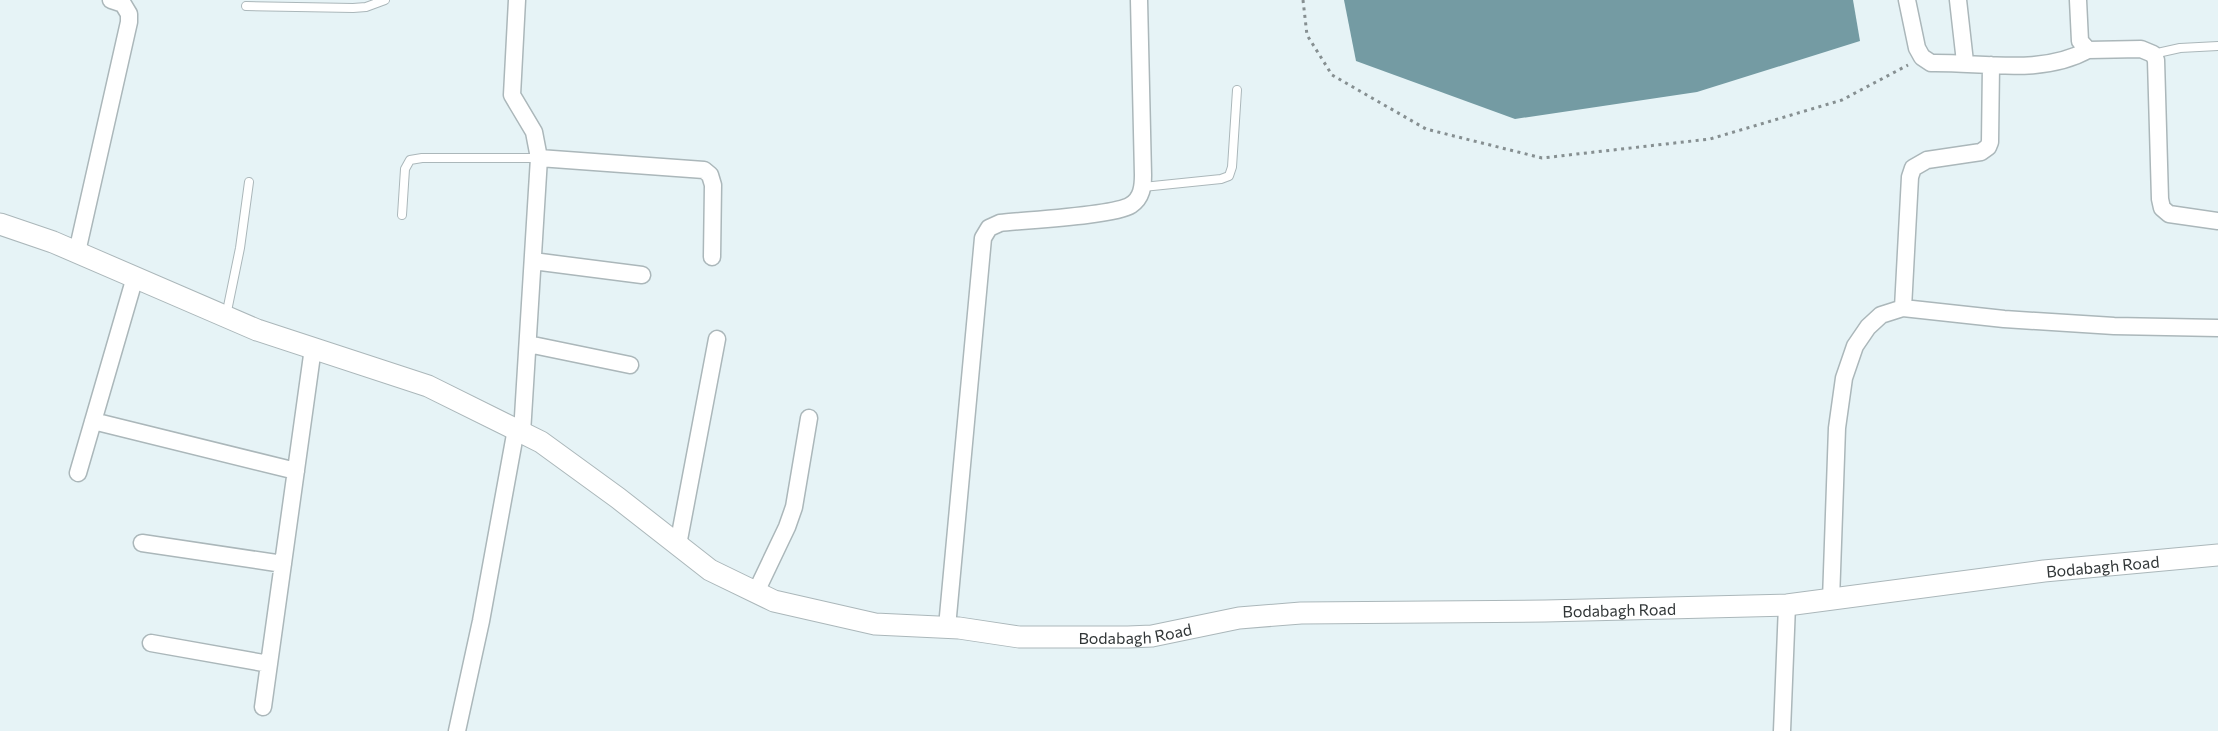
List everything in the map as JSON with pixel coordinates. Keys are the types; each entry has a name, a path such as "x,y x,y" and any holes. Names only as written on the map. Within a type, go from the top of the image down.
{"street":[{"path":"77,252 129,22 129,14 123,4 111,0"},
{"path":"456,731 481,621 519,431 528,344 539,158 534,132 512,95 517,0"},
{"path":"953,628 985,232 1000,223 1124,208 1139,198 1143,186 1139,0"},
{"path":"1906,0 1917,48 1922,57 1931,63 2031,65 2058,61 2088,50 2142,50 2153,54 2157,67 2162,208 2169,213 2218,221"},
{"path":"1958,0 1965,62"},
{"path":"2078,0 2080,41 2088,50"},
{"path":"1903,308 1910,177 1913,168 1927,160 1981,152 1988,147 1990,142 1991,65"},
{"path":"539,158 704,170 710,175 713,185 712,257"},
{"name":"Bodabagh Road","path":"0,224 53,242 257,330 428,386 541,442 710,570 774,601 875,624 953,628 1020,637 1152,636 1239,618 1301,613 1545,611 1787,605 2034,573 2218,555"},
{"path":"533,261 642,275"},
{"path":"78,473 135,277"},
{"path":"1831,600 1837,428 1844,378 1855,346 1868,327 1881,315 1903,308 2015,320 2114,326 2218,328"},
{"path":"678,545 717,339"},
{"path":"528,344 630,365"},
{"path":"263,707 313,348"},
{"path":"756,592 794,507 809,418"},
{"path":"93,421 296,471"},
{"path":"142,543 283,564"},
{"path":"1782,731 1787,605"},
{"path":"151,643 269,664"}],"lane":[{"path":"246,6 352,8 366,7 385,0"},
{"path":"2153,54 2180,48 2218,46"},
{"path":"1143,186 1221,179 1229,176 1232,167 1237,90"},
{"path":"402,215 405,169 410,160 422,158 539,158"},
{"path":"226,316 240,248 249,182"}],"path":[{"path":"1303,0 1307,35 1332,75 1426,129 1542,158 1710,139 1842,100 1922,57"}],"water":[{"path":"1344,0 1853,0 1860,41 1697,92 1515,119 1356,61"}]}
